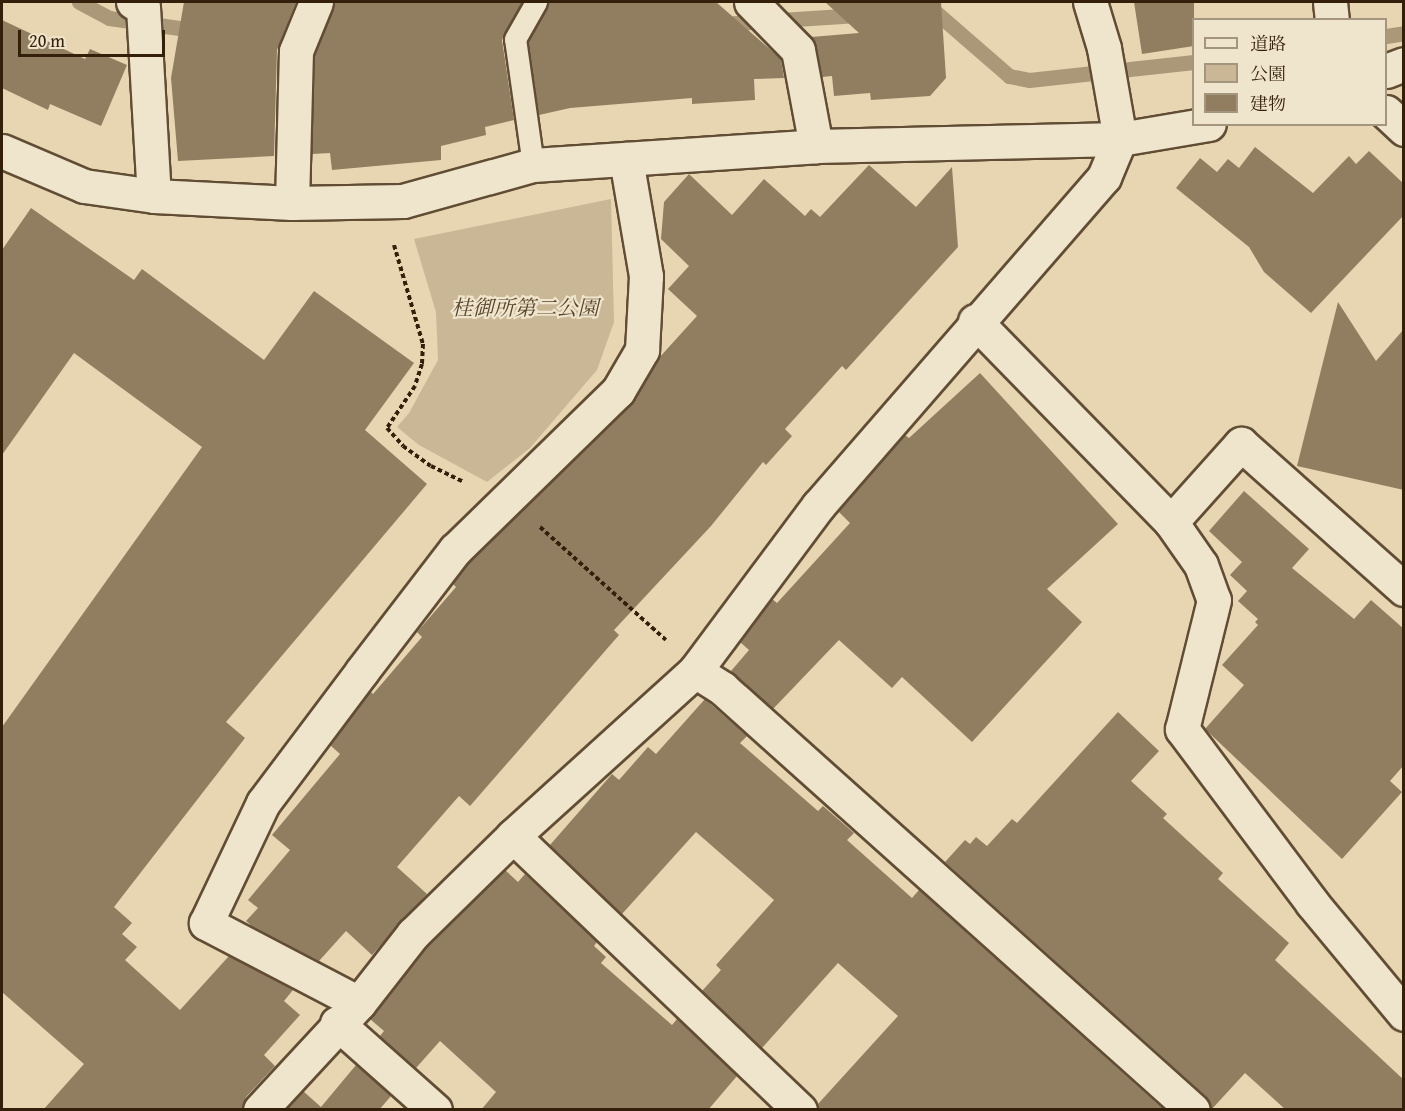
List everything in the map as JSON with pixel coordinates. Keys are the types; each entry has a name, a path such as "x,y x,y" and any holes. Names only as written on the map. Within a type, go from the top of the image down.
{"street":[{"path":"133,2 143,7 154,196"},
{"path":"292,203 296,51 316,2"},
{"path":"751,2 798,50 816,146"},
{"path":"260,1110 348,1013 413,934 513,836 695,671 818,506 975,321 1104,177 1120,139 1113,88 1090,2"},
{"path":"1330,2 1332,18"},
{"path":"1387,71 1404,64"},
{"path":"1387,113 1404,129"},
{"path":"2,151 84,186 154,196 292,203 403,201 533,165 816,146 1120,139 1197,126"},
{"path":"435,1110 348,1013 206,923 263,803 455,550 618,391 642,350 646,276 626,159"},
{"path":"975,321 1171,522 1201,565 1214,600 1182,729 1312,903 1404,1014"},
{"path":"1171,522 1241,444 1404,590"},
{"path":"695,671 722,688 1193,1110"},
{"path":"513,836 800,1110"}],"lane":[{"path":"533,165 514,39 536,2"}],"path":[{"path":"379,201 423,344 423,364 415,386 387,428 403,446 431,466 505,502 554,537 695,671"}],"green space":[{"name":"桂御所第二公園","path":"611,199 614,322 597,370 530,448 487,482 419,445 397,427 409,413 438,360 436,312 414,239"}],"building":[{"path":"184,2 296,2 277,50 274,156 178,161 171,78"},
{"path":"334,2 522,2 502,40 514,120 485,127 486,135 441,146 441,160 332,170 330,153 312,154 315,55"},
{"path":"549,2 716,2 781,59 784,78 754,79 755,100 692,104 692,98 570,108 539,115 528,42"},
{"path":"825,2 941,2 946,78 930,96 871,100 870,93 834,96 832,76 822,77 811,37 859,33"},
{"path":"1134,2 1194,2 1192,46 1142,54"},
{"path":"2,20 85,59 90,49 127,65 101,126 50,104 48,110 2,88"},
{"path":"1255,147 1313,193 1349,156 1356,164 1369,151 1404,184 1404,215 1311,313 1264,272 1249,247 1176,188 1200,158 1217,172 1228,159 1239,168"},
{"path":"869,165 916,207 952,167 958,247 846,370 842,366 785,429 792,436 766,465 763,462 711,526 614,630 619,635 470,806 459,796 397,867 427,894 372,955 346,931 319,961 252,926 246,921 258,908 248,900 290,850 272,835 340,754 330,745 370,691 373,694 422,637 417,632 456,587 453,584 469,562 631,404 658,359 697,316 668,289 689,266 661,239 664,202 689,174 732,215 764,179 805,216 811,209 820,217"},
{"path":"31,208 134,280 142,269 264,360 314,291 414,363 365,430 427,484 226,722 245,738 114,907 132,923 122,934 137,947 125,960 180,1010 229,956 293,990 284,1001 300,1015 264,1055 275,1066 246,1097 242,1110 43,1110 84,1064 2,992 2,727 202,447 74,353 2,455 2,250"},
{"path":"1338,302 1376,361 1404,329 1404,490 1297,466"},
{"path":"980,373 1118,524 1047,589 1082,622 972,742 902,677 892,688 839,640 773,709 731,671 749,650 740,642 772,599 777,603 850,523 838,511 905,435 909,438"},
{"path":"1244,491 1309,549 1292,568 1354,619 1371,600 1404,629 1404,765 1390,781 1402,792 1342,859 1205,729 1244,685 1222,665 1258,625 1255,622 1258,619 1238,601 1247,591 1230,575 1242,562 1209,531"},
{"path":"705,699 747,736 740,743 818,811 823,806 854,833 847,840 912,898 919,890 1164,1110 818,1110 818,1104 898,1016 838,963 762,1048 702,991 721,970 716,965 774,900 696,832 622,914 550,845 612,774 619,780 648,747 656,754"},
{"path":"1118,712 1159,751 1131,781 1167,814 1163,818 1223,873 1218,879 1289,943 1275,960 1404,1080 1404,1110 1286,1110 1245,1073 1211,1110 1206,1096 945,862 965,840 970,844 976,837 987,846 1012,819 1017,823"},
{"path":"505,870 518,882 525,874 597,942 594,946 606,957 601,963 672,1025 677,1019 737,1076 708,1110 481,1110 496,1092 440,1041 416,1068 380,1036 384,1031 370,1019 427,947"},
{"path":"356,1065 391,1096 379,1110 286,1110 303,1091 321,1107"}],"waterway":[{"path":"79,2 109,18 200,31"},
{"path":"924,2 1009,76 1029,80 1192,62"},
{"path":"721,24 858,15"},
{"path":"1387,36 1404,33"}]}
